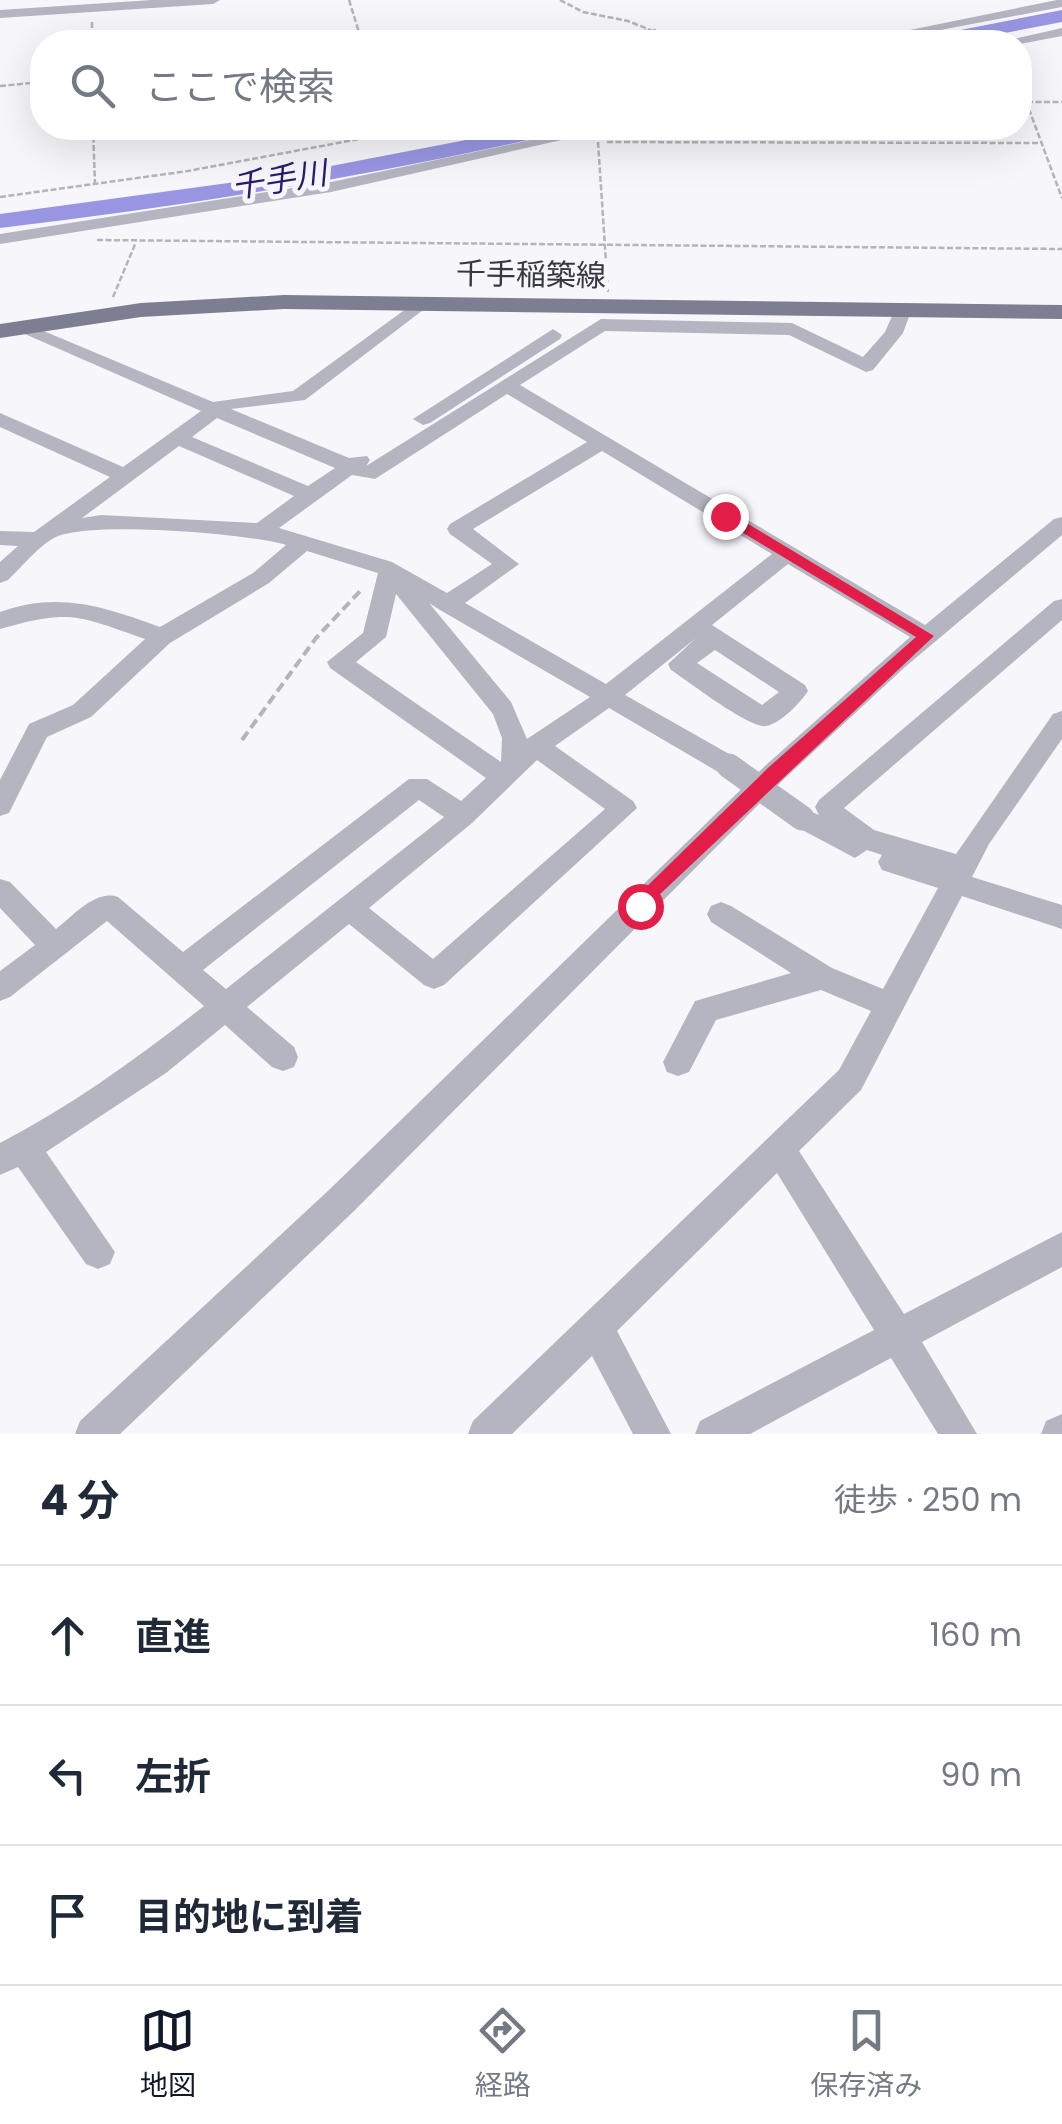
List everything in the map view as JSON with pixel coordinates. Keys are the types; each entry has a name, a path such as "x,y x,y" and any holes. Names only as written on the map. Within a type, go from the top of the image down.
{"main road":[{"name":"千手稲築線","path":"9,332 105,316 284,302 1062,312"}],"street":[{"path":"0,14 213,0"},
{"path":"922,30 1054,5"},
{"path":"1032,37 1062,32"},
{"path":"0,239 331,187 551,140"},
{"path":"0,575 46,534 222,404 298,396 421,303"},
{"path":"262,530 351,466 601,306"},
{"path":"9,332 216,409 368,474 601,325 792,329 866,366 894,333 902,311"},
{"path":"508,386 926,636"},
{"path":"0,419 126,476"},
{"path":"177,438 310,495"},
{"path":"448,604 508,564 458,529 602,442"},
{"path":"0,538 46,534 101,522 262,530 387,568 730,766 802,818 876,856 950,871"},
{"path":"92,1434 342,1200 775,772 926,636 1062,524"},
{"path":"0,806 38,731 82,711 162,637 261,578 305,541"},
{"path":"98,1252 12,1155 155,1062 225,1008 463,816 536,746 704,631 786,553"},
{"path":"387,568 374,637 338,662 508,774"},
{"path":"387,568 502,708 518,746 508,774"},
{"path":"1062,607 828,807 849,828 1062,917"},
{"path":"0,621 91,608 162,637"},
{"path":"486,1434 850,1080 891,1006 950,871 1062,720"},
{"path":"348,907 434,976 624,808 536,746"},
{"path":"182,970 418,786 463,816"},
{"path":"0,890 55,946"},
{"path":"0,988 108,906 283,1057"},
{"path":"722,914 822,977 891,1006"},
{"path":"678,1062 706,1010 822,977"},
{"path":"781,1150 959,1434"},
{"path":"714,1434 1062,1250"},
{"path":"596,1326 653,1434"}],"path":[{"path":"350,0 359,30"},
{"path":"560,0 583,12 656,30"},
{"path":"0,86 30,83"},
{"path":"1032,102 1062,102"},
{"path":"1032,114 1062,198"},
{"path":"93,140 95,184"},
{"path":"0,196 95,184 337,140"},
{"path":"601,306 607,244 598,142 1042,143"},
{"path":"81,240 1062,249"},
{"path":"105,316 136,240"},
{"path":"242,740 316,638 387,568"}],"waterway":[{"name":"千手川","path":"991,30 1062,16"},
{"name":"千手川","path":"0,221 279,183 498,140"}],"route":[{"path":"640,906 775,772 926,636 725,516"}]}
